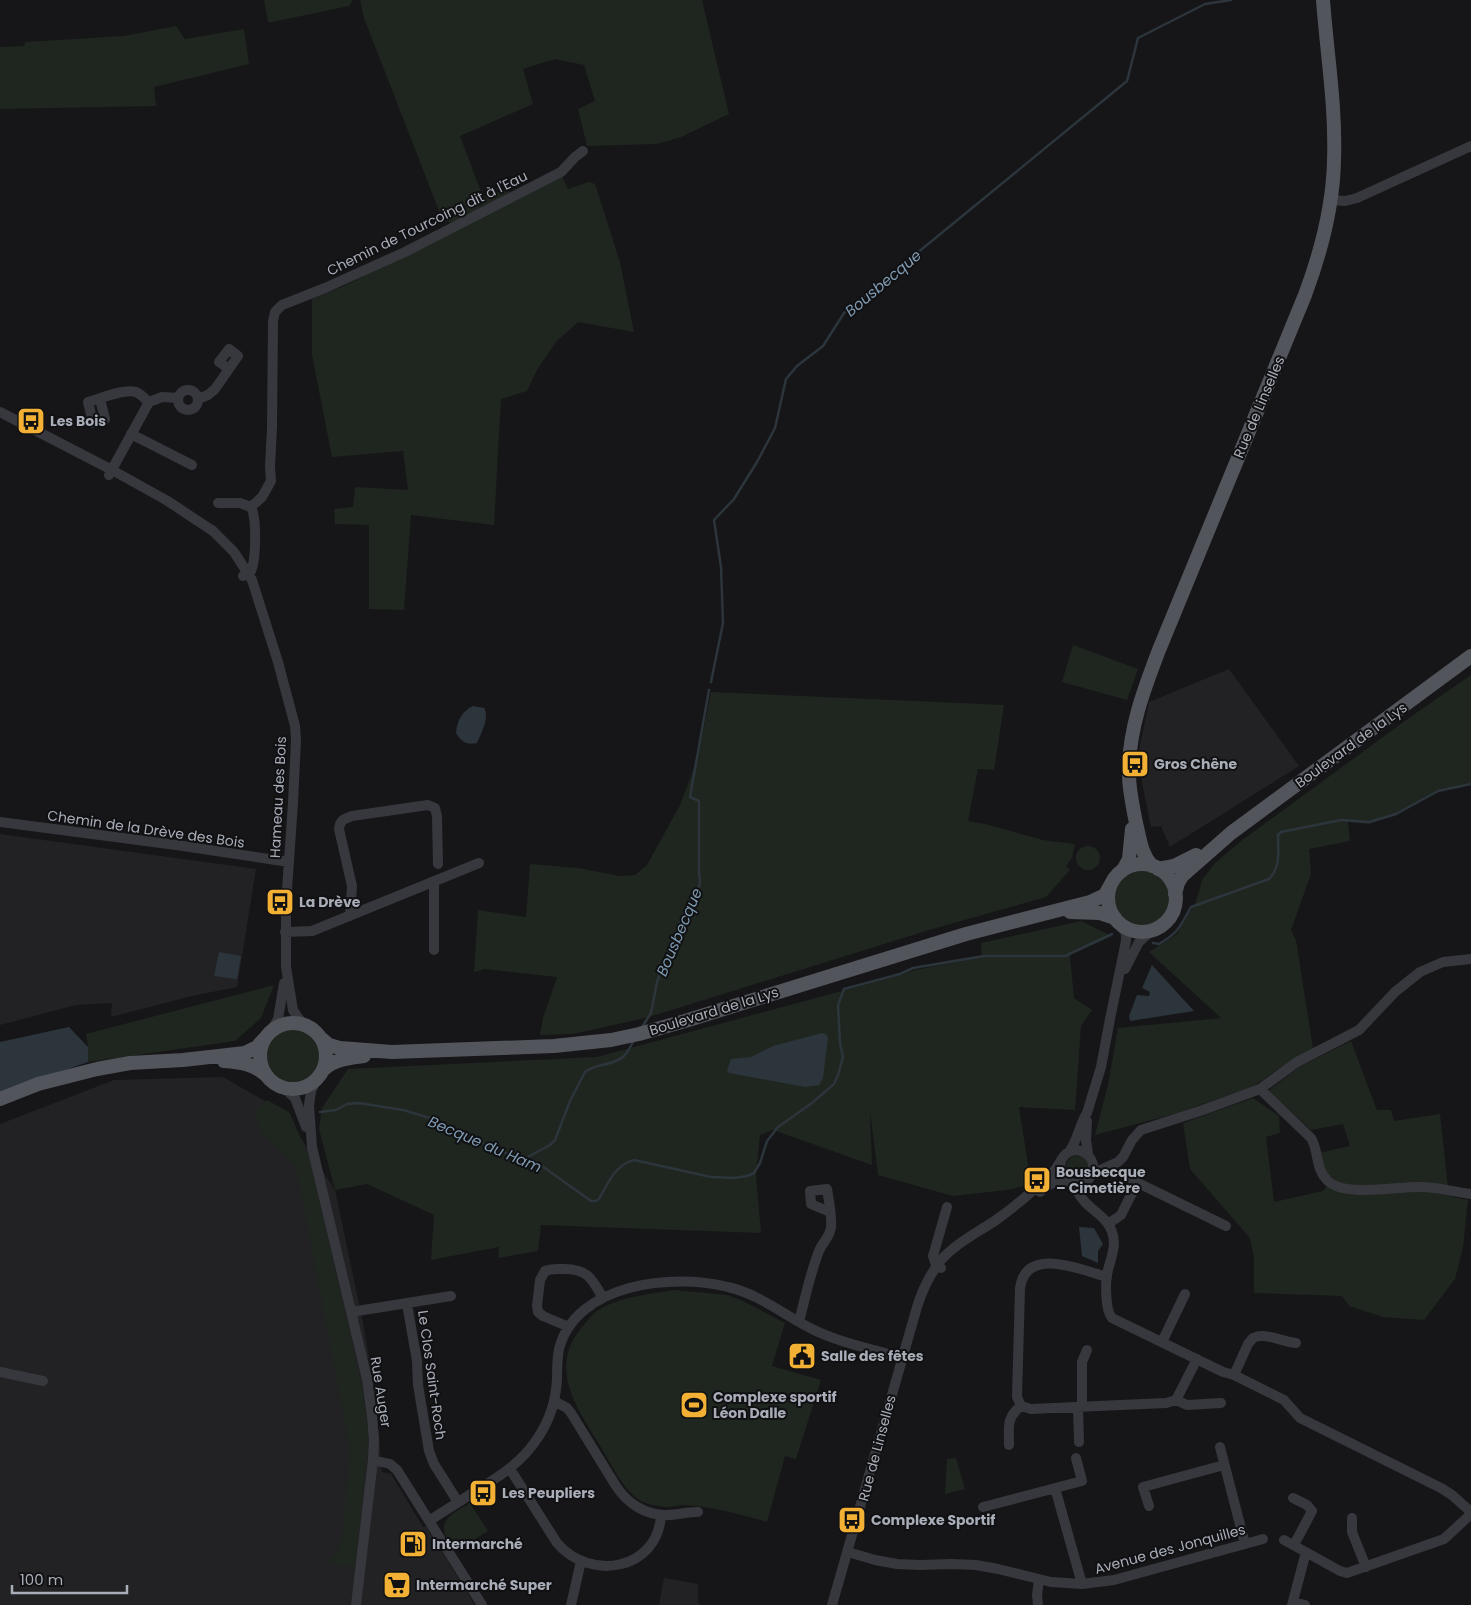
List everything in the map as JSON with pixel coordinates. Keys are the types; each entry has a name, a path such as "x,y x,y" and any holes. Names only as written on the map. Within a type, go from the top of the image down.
{"main road":[{"name":"Rue de Linselles","path":"1155,868 1142,850 1132,803 1129,760 1134,728 1143,693 1161,646 1305,295 1322,242 1330,200 1334,163 1334,127 1322,0"},
{"name":"Boulevard de la Lys","path":"1175,894 1182,876 1231,833 1471,656"},
{"name":"Rue de Linselles","path":"1123,870 1128,862 1131,850 1132,803"},
{"name":"Boulevard de la Lys","path":"1155,868 1167,869 1182,863 1231,833"},
{"path":"1137,865 1155,868 1170,879 1175,894 1175,902 1171,914 1163,924 1152,930 1136,931 1128,929 1117,921 1108,903 1110,886 1123,870 1137,865"},
{"name":"Boulevard de la Lys","path":"321,1074 332,1063 343,1059 392,1052 564,1046 639,1034 966,934 1094,901 1105,895 1110,886"},
{"name":"Boulevard de la Lys","path":"1028,918 1071,912 1100,913 1117,921"},
{"path":"0,1099 38,1084 97,1069 130,1063 183,1060 245,1053 257,1047 279,1025 290,1022 305,1025 315,1030 322,1040 327,1054 321,1074 304,1087 291,1089 275,1084 257,1068 243,1064 221,1061 183,1060"},
{"path":"266,1075 260,1060 261,1047 268,1034"},
{"name":"Boulevard de la Lys","path":"322,1040 329,1045 340,1048 392,1052"}],"street":[{"path":"1330,200 1344,201 1357,198 1471,146"},
{"name":"Chemin de Tourcoing dit à l'Eau","path":"251,507 262,497 271,481 272,339 273,320 278,308 404,252 561,172 584,151"},
{"path":"111,472 149,402 162,397 178,398 181,393 188,391 195,394 198,399 212,392 229,369"},
{"path":"100,399 131,391 138,393 149,402"},
{"name":"Hameau des Bois","path":"0,412 111,472 196,521 229,555 245,575 259,604 278,662 295,726 285,932 286,967 293,1010 305,1025"},
{"path":"132,434 192,465"},
{"path":"218,503 240,503 251,507 254,517 254,560 252,568 245,575"},
{"path":"350,916 352,886 339,829 340,823 343,820 352,816 428,805 435,808 437,816 438,864"},
{"name":"Chemin de la Drève des Bois","path":"0,822 289,862"},
{"path":"285,932 309,931 479,863"},
{"path":"434,881 434,950"},
{"path":"1117,921 1126,934 1126,941 1101,1067 1087,1113 1073,1147 1061,1161 1060,1171 1086,1203 1108,1224 1112,1231 1114,1244 1107,1277 1107,1307 1110,1317 1284,1400 1300,1418 1441,1488 1452,1495 1471,1513 1444,1539 1344,1573 1284,1540"},
{"path":"1116,991 1139,942 1152,930"},
{"path":"1069,1182 1080,1184 1100,1170 1114,1165 1121,1160 1132,1140 1141,1130 1260,1089 1297,1062 1359,1030 1395,992 1420,972 1443,962 1471,960"},
{"name":"Hameau des Bois","path":"268,1034 276,1024 280,1012 286,967"},
{"name":"Rue Auger","path":"312,1147 309,1105 311,1091 321,1074"},
{"name":"Rue Auger","path":"283,1087 292,1094 297,1103 312,1147 364,1364 371,1403 374,1440 373,1460 356,1605"},
{"path":"1260,1089 1311,1138 1315,1146 1320,1171 1333,1186 1350,1190 1425,1187 1471,1194"},
{"path":"1087,1113 1086,1133 1089,1156 1094,1168 1087,1186 1087,1196 1094,1211"},
{"path":"1069,1152 1079,1150 1105,1165 1114,1165"},
{"name":"Rue de Linselles","path":"832,1605 902,1358 924,1290 946,1256 961,1243 1020,1202 1052,1173 1061,1161"},
{"name":"Rue de Linselles","path":"940,1267 967,1245 1013,1214 1043,1189 1057,1181 1069,1182"},
{"path":"1108,1224 1122,1215 1133,1181 1226,1226"},
{"path":"940,1267 933,1256 947,1207"},
{"path":"799,1322 819,1251 830,1232 830,1212"},
{"path":"1021,1406 1018,1397 1020,1288 1024,1274 1037,1265 1053,1263 1107,1277"},
{"path":"569,1327 538,1312 540,1280 545,1271 551,1269 574,1269 581,1271 590,1277 603,1298"},
{"path":"429,1521 510,1469 526,1454 547,1422 554,1401 558,1352 562,1341 569,1327 590,1306 603,1298 630,1289 671,1282 710,1283 746,1292 828,1336 902,1358"},
{"path":"1162,1342 1185,1294"},
{"name":"Le Clos Saint-Roch","path":"351,1312 451,1296"},
{"name":"Le Clos Saint-Roch","path":"407,1304 417,1361 418,1385 429,1452 434,1464 458,1502"},
{"path":"1234,1375 1248,1344 1253,1338 1265,1335 1296,1343"},
{"path":"1079,1442 1082,1362 1087,1350"},
{"path":"1176,1400 1197,1360"},
{"path":"0,1372 43,1381"},
{"path":"1021,1406 1029,1409 1166,1403 1176,1400 1187,1405 1221,1403"},
{"path":"554,1401 571,1412 622,1496 631,1503 645,1511 661,1515 698,1512"},
{"path":"1009,1445 1010,1418 1013,1412 1021,1406"},
{"path":"1220,1447 1245,1544"},
{"path":"983,1507 1082,1481 1076,1458"},
{"path":"373,1460 386,1463 395,1468 482,1605"},
{"path":"1148,1506 1144,1487 1224,1465"},
{"path":"510,1469 557,1544 567,1554 581,1561 606,1566 622,1564 633,1560 648,1549 655,1540 660,1528 661,1515"},
{"path":"1055,1488 1082,1584"},
{"path":"1293,1498 1310,1507 1312,1511 1294,1545"},
{"path":"1352,1518 1352,1532 1366,1567"},
{"name":"Avenue des Jonquilles","path":"848,1552 875,1560 905,1565 964,1564 987,1567 1056,1583 1082,1584 1114,1580 1263,1540"},
{"path":"1305,1605 1292,1604 1306,1552"},
{"path":"571,1605 581,1561"},
{"path":"1038,1605 1039,1580"}],"shaded area":[{"path":"264,0 353,0 349,6 268,22"},
{"path":"360,0 702,0 729,114 681,137 657,144 587,146 578,109 595,101 584,65 555,59 523,69 533,104 460,136 483,197 507,189 510,194 455,223 443,221 364,18"},
{"path":"176,26 185,39 244,29 249,64 154,87 156,106 0,109 0,47 24,46 25,42 124,36"},
{"path":"562,176 568,189 589,182 595,184 620,262 634,332 578,322 556,342 538,368 527,391 501,399 494,525 411,515 404,610 369,609 369,525 335,524 334,509 353,507 355,487 408,490 403,451 332,457 312,355 312,299 346,285"},
{"path":"1073,645 1138,669 1127,700 1062,682"},
{"path":"1229,669 1299,766 1170,847 1161,826 1151,827 1142,783 1139,750 1149,702"},
{"path":"1471,675 1471,785 1451,788 1425,797 1397,815 1369,824 1348,822 1350,841 1309,849 1311,874 1291,930 1296,940 1313,1048 1254,1086 1178,1113 1095,1135 1108,1085 1118,1028 1221,1018 1149,952 1177,934 1196,902 1202,880 1215,863 1241,841"},
{"path":"711,692 1004,705 994,770 978,769 968,821 1043,840 1075,844 1072,858 1066,866 1070,870 1046,897 929,930 649,1017 573,1034 540,1035 543,1018 557,977 484,969 474,972 478,910 526,917 530,864 578,868 620,876 635,875 647,865 680,805 698,757"},
{"path":"473,706 484,708 486,716 477,743 470,744 462,741 456,733 461,717"},
{"path":"0,834 256,869 237,987 192,996 111,1017 112,1003 76,1005 0,1025"},
{"path":"1088,846 1093,847 1099,853 1099,863 1093,869 1088,870 1083,869 1077,863 1076,858 1077,853 1083,847"},
{"path":"1136,871 1148,871 1158,875 1166,883 1170,899 1166,915 1158,923 1148,927 1136,927 1126,923 1118,915 1114,905 1114,893 1118,883 1126,875"},
{"path":"1081,921 1112,936 1070,955 1074,998 1092,1010 1081,1026 1075,1110 1019,1107 1031,1184 1007,1190 953,1196 878,1175 870,1111 872,1165 773,1130 760,1135 756,1175 761,1233 541,1225 538,1251 498,1258 499,1247 431,1260 434,1215 367,1184 335,1190 319,1129 322,1108 348,1069 597,1057 915,970 982,957 981,943"},
{"path":"219,952 241,956 237,979 214,976"},
{"path":"1152,965 1194,1011 1130,1021 1129,1016 1137,995 1149,996 1150,992 1142,988"},
{"path":"274,985 261,1018 235,1041 88,1062 86,1034"},
{"path":"69,1027 88,1047 88,1062 0,1093 0,1042"},
{"path":"288,1028 300,1028 310,1032 318,1040 322,1056 318,1072 310,1080 300,1084 288,1084 278,1080 270,1072 266,1062 266,1050 270,1040 278,1032"},
{"path":"822,1033 826,1034 828,1038 823,1078 819,1085 805,1087 729,1073 727,1071 731,1059 751,1057 773,1046"},
{"path":"1351,1041 1377,1110 1391,1110 1394,1121 1440,1114 1449,1196 1468,1200 1463,1247 1455,1279 1424,1320 1383,1317 1349,1306 1342,1296 1254,1293 1254,1257 1250,1238 1190,1169 1183,1123 1253,1098 1279,1116 1280,1133 1266,1137 1274,1202 1323,1191 1333,1178 1327,1174 1319,1153 1350,1146 1343,1124 1311,1130 1268,1091 1299,1067"},
{"path":"223,1077 284,1112 335,1190 363,1323 375,1392 382,1472 391,1474 423,1527 426,1526 475,1605 0,1605 0,1124 114,1080"},
{"path":"267,1100 289,1112 309,1156 362,1387 368,1427 367,1453 355,1567 328,1563 329,1558 337,1553 342,1541 350,1450 297,1173 290,1161 264,1134 259,1127 257,1119 256,1109"},
{"path":"1077,1156 1085,1159 1088,1167 1085,1175 1077,1178 1069,1175 1066,1167 1069,1159"},
{"path":"1079,1227 1094,1228 1103,1244 1098,1251 1098,1263 1082,1256"},
{"name":"Complexe sportif Léon Dalle","path":"674,1290 727,1295 741,1300 785,1323 772,1366 821,1380 796,1459 785,1456 767,1522 706,1507 679,1505 663,1507 651,1505 635,1497 617,1475 582,1416 569,1387 566,1372 567,1357 572,1342 591,1316 605,1306 624,1299"},
{"path":"956,1458 965,1489 945,1494 947,1459"},
{"path":"470,1503 488,1531 456,1551 445,1534 445,1523 451,1515"},
{"path":"664,1578 698,1584 698,1603 701,1605 659,1605"}],"waterway":[{"name":"Bousbecque","path":"711,682 723,623 721,567 714,520 734,499 775,428 786,379 797,366 823,346 844,313 1127,81 1138,38 1205,4 1231,0"},
{"name":"Bousbecque","path":"642,1027 651,1013 657,982 679,925 688,903 699,887 699,801 690,797 709,690"},
{"name":"Becque du Ham","path":"1153,943 1159,944 1171,936 1191,907 1269,879 1277,864 1278,835 1281,832 1341,820 1369,822 1396,814 1438,791 1471,784"},
{"name":"Becque du Ham","path":"320,1112 336,1110 347,1104 359,1103 403,1110 433,1119 496,1150 535,1161 591,1201 599,1199 617,1170 627,1162 634,1160 711,1177 734,1178 747,1176 754,1173 760,1163 767,1141 778,1127 812,1103 834,1084 843,1057 840,1043 838,1005 844,989 900,974 913,968 984,956 1065,956 1112,934"},
{"name":"Bousbecque","path":"526,1158 550,1145 555,1140 570,1101 585,1072 594,1067 620,1059 627,1053 633,1042"}],"place":[{"name":"Les Bois","path":"31,421"},
{"name":"Gros Chêne","path":"1135,764"},
{"name":"La Drève","path":"280,902"},
{"name":"Bousbecque – Cimetière","path":"1037,1180"},
{"name":"Salle des fêtes","path":"802,1356"},
{"name":"Complexe sportif Léon Dalle","path":"694,1405"},
{"name":"Les Peupliers","path":"483,1493"},
{"name":"Complexe Sportif","path":"852,1520"},
{"name":"Intermarché","path":"413,1544"},
{"name":"Intermarché Super","path":"397,1585"}]}
